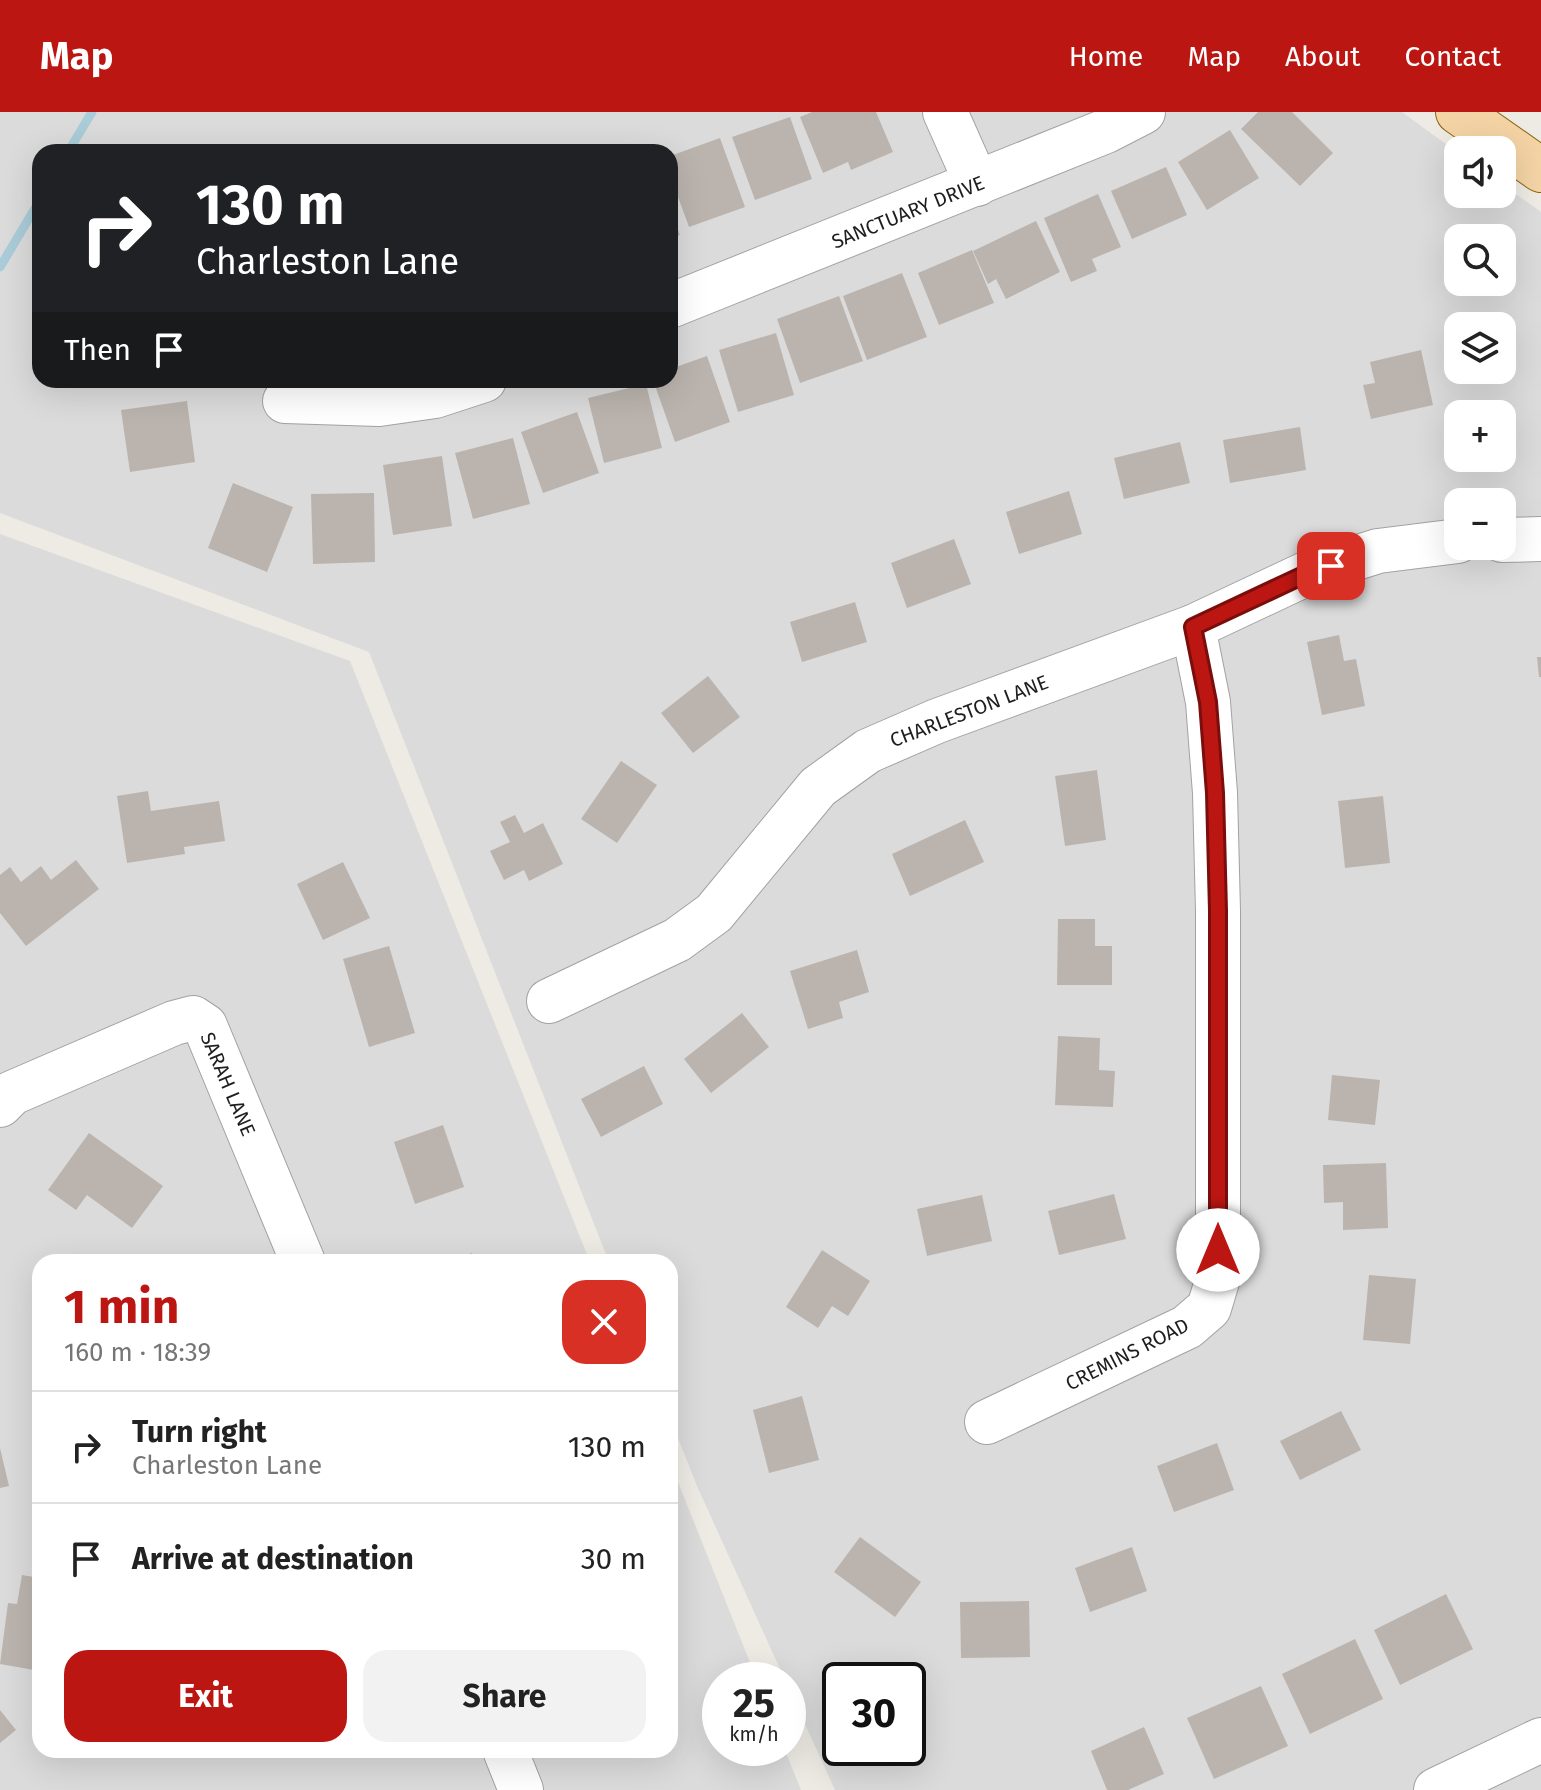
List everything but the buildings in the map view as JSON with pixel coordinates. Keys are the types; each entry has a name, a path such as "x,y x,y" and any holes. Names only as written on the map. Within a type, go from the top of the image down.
{"main road":[{"path":"1458,112 1538,161"}],"street":[{"path":"945,112 977,184"},
{"name":"SANCTUARY DRIVE","path":"678,303 977,184 1106,131 1143,112"},
{"path":"285,401 379,404 435,396 460,388"},
{"path":"1516,540 1541,539"},
{"name":"CHARLESTON LANE","path":"549,1001 677,940 714,913 818,787 868,751 937,721 1193,627 1322,569 1378,551 1444,543"},
{"name":"CREMINS ROAD","path":"987,1422 1187,1327 1209,1308 1218,1278 1215,793 1208,702 1193,627"},
{"name":"SARAH LANE","path":"0,1105 12,1093 174,1023 193,1018 205,1026 300,1254"},
{"path":"1436,1790 1541,1740"},
{"path":"508,1758 521,1790"}],"shaded area":[{"path":"0,112 1402,112 1444,143 1444,208 1516,208 1516,194 1541,212 1541,1790 835,1790 824,1766 926,1766 926,1662 822,1662 822,1762 806,1726 806,1662 777,1662 678,1438 678,1254 606,1254 369,652 0,513"},
{"path":"0,534 350,661 587,1254 32,1254 32,1758 678,1758 678,1482 750,1662 702,1662 702,1766 791,1766 801,1790 0,1790"}],"waterway":[{"path":"73,144 92,112"},
{"path":"0,267 32,213"}],"route":[{"path":"1218,1250 1215,793 1208,702 1193,627 1308,573 1331,566"}]}
